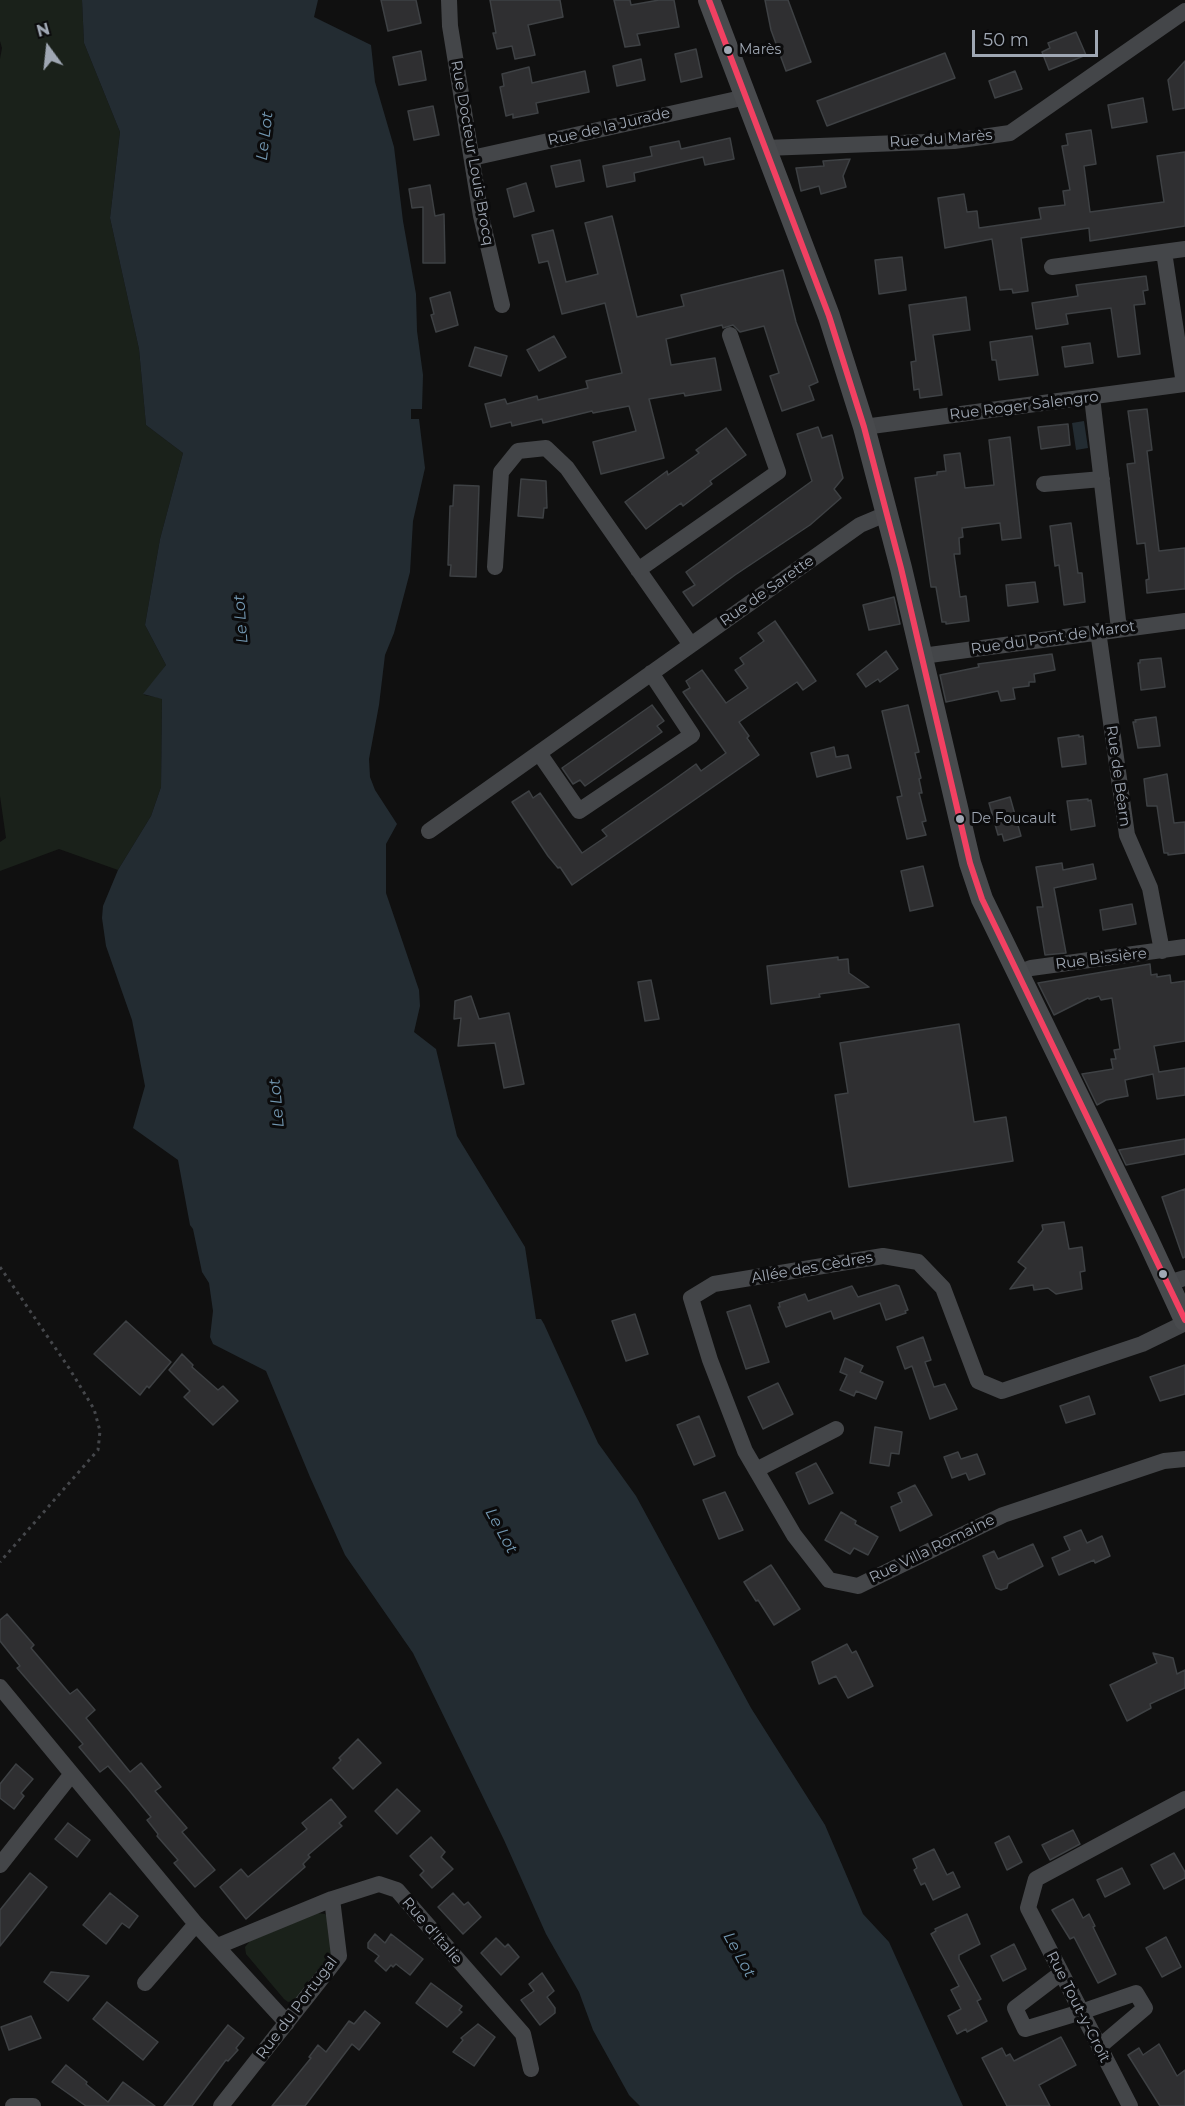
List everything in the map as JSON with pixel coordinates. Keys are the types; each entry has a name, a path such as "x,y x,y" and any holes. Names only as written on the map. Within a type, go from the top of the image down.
{"main road":[{"path":"709,0 829,316 864,427 901,568 970,863 982,900 1176,1280 1185,1322"}],"street":[{"name":"Rue Docteur Louis Brocq","path":"449,0 450,26 481,216 502,305"},
{"name":"Rue du Marès","path":"765,148 954,141 1010,133 1185,11"},
{"name":"Rue de la Jurade","path":"472,158 746,97"},
{"path":"1052,267 1185,249"},
{"path":"1164,252 1185,384"},
{"path":"638,570 778,472 730,335"},
{"name":"Rue Roger Salengro","path":"864,427 1185,384"},
{"path":"1092,397 1119,629"},
{"path":"495,567 501,472 518,451 546,448 567,468 691,645"},
{"path":"1044,484 1102,479"},
{"name":"Rue de Sarette","path":"429,831 860,525 886,514"},
{"name":"Rue du Pont de Marot","path":"922,656 1185,621"},
{"name":"Rue de Béarn","path":"1098,631 1126,835 1150,888 1162,951"},
{"path":"539,753 579,811 692,735 651,673"},
{"name":"Rue Bissière","path":"1018,974 1031,968 1185,947"},
{"name":"Allée des Cèdres","path":"706,1346 691,1298 714,1284 883,1256 918,1262 943,1288 978,1381 1002,1391 1142,1344 1185,1322"},
{"name":"Rue Villa Romaine","path":"706,1346 745,1452 794,1535 829,1580 858,1586 1003,1515 1164,1461 1185,1459"},
{"path":"756,1470 836,1429"},
{"path":"0,1687 196,1924 287,2023"},
{"path":"0,1866 71,1775"},
{"name":"Rue Tout-y-Croît","path":"1130,2106 1028,1908 1036,1879 1185,1799"},
{"name":"Rue d'Italie","path":"218,1946 332,1899 379,1884 397,1890 523,2034 531,2069"},
{"name":"Rue du Portugal","path":"221,2106 339,1956 332,1899"},
{"path":"145,1983 196,1924"},
{"path":"1061,1972 1015,2008 1025,2029 1136,1993 1145,2008 1099,2047"},
{"path":"13,2106 33,2106"}],"path":[{"path":"0,1267 94,1409 100,1431 98,1450 0,1562"}],"shaded area":[{"path":"0,0 82,0 84,43 120,132 110,218 139,349 146,425 183,453 160,539 145,625 166,665 144,695 162,698 161,787 151,816 118,870 59,849 0,871 0,842 6,838 0,796 0,59 2,48"},
{"path":"317,1913 325,1914 329,1918 334,1953 296,2000 288,2002 246,1954 245,1947 250,1941"}],"water":[{"name":"Le Lot","path":"82,0 318,0 314,17 371,45 375,82 394,147 403,221 416,294 417,331 423,375 422,409 411,409 411,419 419,419 425,468 413,521 410,572 394,633 385,655 369,759 370,777 375,790 397,824 386,844 386,893 419,990 420,1006 414,1032 436,1049 457,1136 525,1247 536,1319 541,1319 544,1324 598,1443 636,1496 751,1708 825,1825 863,1914 889,1942 963,2106 640,2106 629,2095 593,2030 579,1992 546,1934 504,1840 413,1653 345,1555 266,1371 213,1344 210,1337 213,1311 209,1283 202,1272 193,1229 190,1225 178,1160 133,1128 145,1086 132,1020 106,946 102,918 103,906 118,870 151,816 161,787 162,699 143,694 166,665 145,625 160,539 183,453 146,425 139,349 110,218 120,132 84,43"},
{"path":"1084,421 1088,448 1076,450 1072,423"}],"building":[{"path":"381,0 416,0 421,23 388,31"},
{"path":"490,0 560,0 563,17 528,25 535,55 515,59 512,46 497,49"},
{"path":"614,0 630,0 631,5 674,0 679,27 637,34 640,45 625,47"},
{"path":"765,0 788,0 811,62 786,71 771,30"},
{"path":"1076,32 1086,55 1049,70 1042,52 1050,48 1048,43"},
{"path":"696,49 702,77 681,82 675,54"},
{"path":"421,51 426,80 399,85 393,57"},
{"path":"945,53 955,78 827,126 817,101"},
{"path":"641,59 645,80 617,86 613,66"},
{"path":"1185,61 1185,108 1173,110 1168,80"},
{"path":"529,67 532,83 585,71 589,92 536,103 538,113 513,118 513,114 506,116 500,87 504,86 502,74"},
{"path":"1015,71 1022,89 995,98 989,81"},
{"path":"1143,98 1147,122 1112,128 1108,105"},
{"path":"433,106 439,135 414,140 408,111"},
{"path":"1091,130 1096,164 1084,166 1090,212 1164,202 1157,156 1185,152 1185,226 1090,241 1089,228 1021,238 1028,291 1013,293 1012,289 1000,290 992,239 945,248 938,198 964,194 967,212 977,211 979,228 1041,219 1039,208 1065,205 1063,191 1070,190 1062,146 1068,145 1066,134"},
{"path":"730,138 734,159 705,165 703,157 634,173 635,181 607,187 603,166 652,156 650,147 679,141 681,149"},
{"path":"850,159 843,176 846,187 821,194 819,186 801,191 796,168 824,166 823,161"},
{"path":"580,160 584,181 556,187 551,166"},
{"path":"526,183 534,211 514,217 507,189"},
{"path":"430,185 435,216 444,214 445,263 423,263 423,207 412,208 409,189"},
{"path":"612,216 637,317 684,306 681,295 783,270 796,322 818,382 809,386 814,400 782,411 770,376 779,373 764,326 740,332 733,325 723,328 722,325 666,339 671,365 715,358 721,390 649,399 664,458 601,474 593,442 636,431 629,406 593,413 592,411 543,423 542,419 512,426 511,422 491,427 485,404 505,399 507,404 537,396 538,400 588,388 586,381 622,373 605,303 562,314 548,261 539,263 532,235 553,230 566,282 598,274 585,223"},
{"path":"902,257 906,290 879,294 875,260"},
{"path":"1146,276 1148,290 1143,291 1145,304 1134,305 1140,354 1118,357 1111,308 1066,314 1068,324 1036,329 1032,303 1078,296 1076,285"},
{"path":"450,292 458,325 436,332 431,315 434,314 430,298"},
{"path":"966,297 970,330 933,335 942,395 920,398 919,389 914,390 911,362 916,361 909,305"},
{"path":"554,336 566,357 539,371 527,350"},
{"path":"1032,336 1038,375 999,380 996,360 992,360 990,342"},
{"path":"1090,343 1093,363 1065,367 1062,347"},
{"path":"475,347 507,356 501,376 469,366"},
{"path":"1147,409 1152,450 1147,451 1159,551 1185,548 1185,589 1147,593 1146,580 1149,579 1145,543 1137,544 1127,464 1135,463 1128,411"},
{"path":"1068,424 1070,445 1041,449 1038,427"},
{"path":"818,427 822,438 832,435 843,478 834,489 841,498 810,525 693,606 683,592 695,585 686,572 812,481 797,434"},
{"path":"726,428 746,455 710,481 712,484 683,506 681,503 646,529 625,502 667,471 668,475 699,453 696,450"},
{"path":"1010,437 1021,538 1002,540 1000,523 962,528 963,537 959,538 960,554 954,554 960,597 966,596 969,621 946,624 942,622 936,587 931,587 915,478 937,475 937,472 946,471 944,455 960,453 965,488 994,485 989,440"},
{"path":"521,479 546,481 547,508 544,508 543,518 518,516"},
{"path":"454,485 479,486 476,577 450,576 451,565 448,565 450,506 453,506"},
{"path":"1071,523 1078,573 1082,573 1085,602 1064,605 1059,565 1055,566 1050,526"},
{"path":"1035,582 1038,602 1008,606 1006,585"},
{"path":"894,597 900,624 869,630 863,605"},
{"path":"775,621 816,681 803,690 797,682 739,722 759,755 572,885 560,867 558,868 548,856 512,802 529,791 533,798 540,793 582,853 607,836 602,830 696,764 701,771 726,753 683,692 690,688 686,681 702,670 726,703 748,688 735,670 744,664 740,658 764,641 758,633"},
{"path":"886,651 898,669 880,682 878,679 866,687 857,674"},
{"path":"1052,654 1055,670 1034,674 1035,682 1029,682 1029,686 1013,688 1015,699 1001,701 998,691 946,702 940,675 979,667 978,664"},
{"path":"1161,658 1165,687 1141,690 1138,663 1140,660"},
{"path":"652,705 664,721 657,726 662,732 585,786 580,780 573,784 562,768"},
{"path":"908,705 919,752 915,753 921,778 919,779 922,793 919,793 926,821 922,822 926,835 907,839 897,797 902,796 882,711"},
{"path":"1156,717 1160,746 1138,748 1133,722"},
{"path":"1079,735 1079,737 1083,736 1086,764 1062,767 1058,738"},
{"path":"834,747 836,757 848,755 851,768 817,777 811,753"},
{"path":"1167,774 1174,823 1185,822 1185,853 1168,855 1164,853 1157,806 1147,806 1144,779"},
{"path":"1010,797 1021,836 1004,841 1002,834 998,835 989,803"},
{"path":"1088,799 1088,801 1091,800 1095,826 1071,830 1067,801"},
{"path":"1062,863 1063,870 1093,864 1096,879 1054,888 1066,953 1045,955 1037,907 1043,907 1036,867"},
{"path":"923,866 933,906 910,911 901,871"},
{"path":"1132,904 1136,924 1103,930 1100,910"},
{"path":"838,957 838,960 848,959 849,973 869,987 771,1004 767,966"},
{"path":"1150,964 1151,975 1157,974 1157,977 1170,975 1171,983 1185,981 1185,1041 1154,1046 1159,1072 1185,1068 1185,1095 1157,1099 1153,1074 1125,1080 1128,1096 1106,1100 1097,1105 1082,1074 1113,1069 1111,1059 1116,1059 1114,1050 1120,1049 1112,998 1101,1000 1099,996 1088,998 1054,1015 1038,983"},
{"path":"651,980 659,1019 645,1021 638,982"},
{"path":"471,996 479,1019 509,1013 524,1084 504,1088 495,1043 458,1046 461,1018 454,1019 455,1001"},
{"path":"959,1024 974,1122 1006,1117 1013,1161 849,1187 835,1095 848,1093 840,1043"},
{"path":"1185,1139 1185,1154 1126,1165 1119,1150"},
{"path":"1185,1189 1185,1257 1183,1258 1162,1197"},
{"path":"1064,1222 1069,1249 1082,1247 1085,1271 1080,1272 1082,1289 1056,1294 1048,1288 1034,1290 1033,1285 1010,1289 1026,1268 1018,1262 1043,1230 1042,1225"},
{"path":"852,1286 858,1297 899,1286 908,1310 905,1311 906,1313 886,1320 880,1303 834,1319 831,1311 786,1327 778,1307 780,1307 779,1303 805,1294 808,1301"},
{"path":"750,1305 769,1362 746,1369 727,1312"},
{"path":"635,1314 648,1354 626,1361 612,1321"},
{"path":"126,1321 171,1362 140,1395 94,1354"},
{"path":"923,1337 931,1360 925,1362 934,1387 945,1384 957,1409 930,1419 912,1366 905,1369 897,1347"},
{"path":"182,1354 193,1365 192,1367 218,1390 223,1386 238,1401 213,1425 184,1397 190,1391 169,1370"},
{"path":"845,1358 863,1366 860,1372 883,1382 876,1399 856,1391 854,1396 840,1390 847,1375 840,1372"},
{"path":"1185,1365 1185,1394 1160,1401 1150,1377"},
{"path":"778,1383 793,1414 763,1429 748,1397"},
{"path":"1089,1396 1095,1414 1066,1423 1060,1406"},
{"path":"699,1416 715,1456 694,1465 677,1425"},
{"path":"875,1427 902,1432 899,1454 891,1453 889,1466 870,1463"},
{"path":"958,1452 961,1459 977,1454 985,1474 969,1480 966,1473 952,1478 944,1457"},
{"path":"816,1463 833,1493 809,1504 796,1473"},
{"path":"915,1485 932,1515 900,1531 891,1507 902,1502 898,1493"},
{"path":"725,1492 743,1530 719,1539 703,1500"},
{"path":"841,1512 856,1521 855,1524 878,1537 868,1555 854,1548 850,1554 825,1540"},
{"path":"1081,1530 1087,1543 1102,1536 1110,1556 1095,1563 1094,1560 1059,1575 1052,1558 1070,1550 1064,1537"},
{"path":"1033,1544 1043,1566 1008,1584 1007,1588 1001,1590 996,1588 983,1556 994,1551 998,1559"},
{"path":"771,1565 800,1609 774,1625 744,1582"},
{"path":"7,1614 34,1645 31,1648 70,1694 77,1689 95,1710 86,1718 130,1772 141,1763 161,1787 155,1791 187,1828 182,1832 215,1870 195,1887 174,1863 178,1860 157,1836 158,1834 147,1820 151,1817 108,1766 100,1772 79,1747 83,1744 17,1668 20,1666 0,1641 0,1620"},
{"path":"847,1644 852,1653 856,1651 873,1686 848,1698 836,1676 819,1684 812,1662"},
{"path":"1153,1653 1173,1658 1177,1674 1185,1670 1185,1688 1150,1704 1151,1708 1127,1721 1110,1685 1157,1663"},
{"path":"358,1739 381,1763 353,1789 333,1768 341,1760 339,1758"},
{"path":"16,1764 33,1779 21,1793 24,1796 14,1809 0,1798 0,1784"},
{"path":"397,1789 420,1811 397,1834 375,1811"},
{"path":"331,1799 346,1817 339,1823 342,1826 308,1855 310,1857 303,1864 305,1867 246,1919 220,1887 241,1869 248,1877 307,1829 302,1823"},
{"path":"68,1823 90,1840 77,1857 55,1839"},
{"path":"1073,1830 1080,1844 1050,1860 1042,1845"},
{"path":"1009,1836 1022,1862 1007,1870 995,1843"},
{"path":"431,1837 445,1852 441,1857 453,1869 432,1888 420,1875 424,1871 410,1856"},
{"path":"934,1849 947,1875 953,1872 960,1887 933,1900 925,1883 921,1885 914,1870 917,1868 913,1859"},
{"path":"1174,1853 1185,1872 1185,1878 1164,1889 1151,1865"},
{"path":"1122,1868 1130,1884 1105,1897 1097,1880"},
{"path":"30,1873 47,1887 0,1946 0,1910"},
{"path":"110,1893 138,1916 129,1928 122,1923 106,1944 83,1925"},
{"path":"453,1893 464,1905 468,1902 481,1917 463,1934 438,1907"},
{"path":"1073,1899 1083,1918 1089,1914 1116,1974 1098,1983 1074,1937 1070,1939 1052,1910"},
{"path":"967,1914 980,1944 959,1955 959,1959 981,1999 977,2001 987,2021 967,2032 966,2029 957,2034 948,2016 961,2009 951,1990 959,1986 931,1934 936,1931 935,1929"},
{"path":"375,1934 385,1943 391,1934 423,1959 410,1975 396,1964 393,1967 391,1965 386,1971 375,1961 379,1956 368,1948 368,1943"},
{"path":"1166,1937 1181,1967 1162,1977 1146,1948"},
{"path":"496,1938 505,1947 508,1944 519,1957 501,1975 481,1953"},
{"path":"1014,1944 1026,1969 1003,1981 991,1956"},
{"path":"51,1972 89,1976 68,2001 44,1982"},
{"path":"542,1973 554,1991 547,1997 555,2008 555,2013 540,2025 521,2000 534,1991 529,1984"},
{"path":"431,1983 462,2006 459,2010 462,2012 447,2027 416,2003"},
{"path":"107,2002 158,2042 143,2060 93,2019"},
{"path":"365,2011 380,2023 359,2050 352,2044 305,2106 272,2106 311,2058 309,2057 318,2045 326,2052 349,2021 354,2024"},
{"path":"31,2016 41,2038 9,2050 1,2027"},
{"path":"478,2024 495,2037 474,2066 453,2052 463,2040 461,2038"},
{"path":"228,2025 244,2038 236,2048 238,2050 228,2061 226,2060 192,2106 164,2106"},
{"path":"1061,2037 1076,2065 1039,2085 1050,2106 1007,2106 982,2058 1002,2048 1006,2056 1010,2054 1014,2061"},
{"path":"1159,2044 1177,2076 1185,2070 1185,2106 1160,2106 1128,2055 1139,2048 1143,2055"},
{"path":"66,2065 108,2102 123,2082 155,2106 86,2106 52,2082"}],"transit line":[{"path":"709,0 829,316 864,427 901,568 970,863 982,899 1185,1320"}],"place":[{"name":"Marès","path":"728,50"},
{"name":"De Foucault","path":"960,819"}]}
